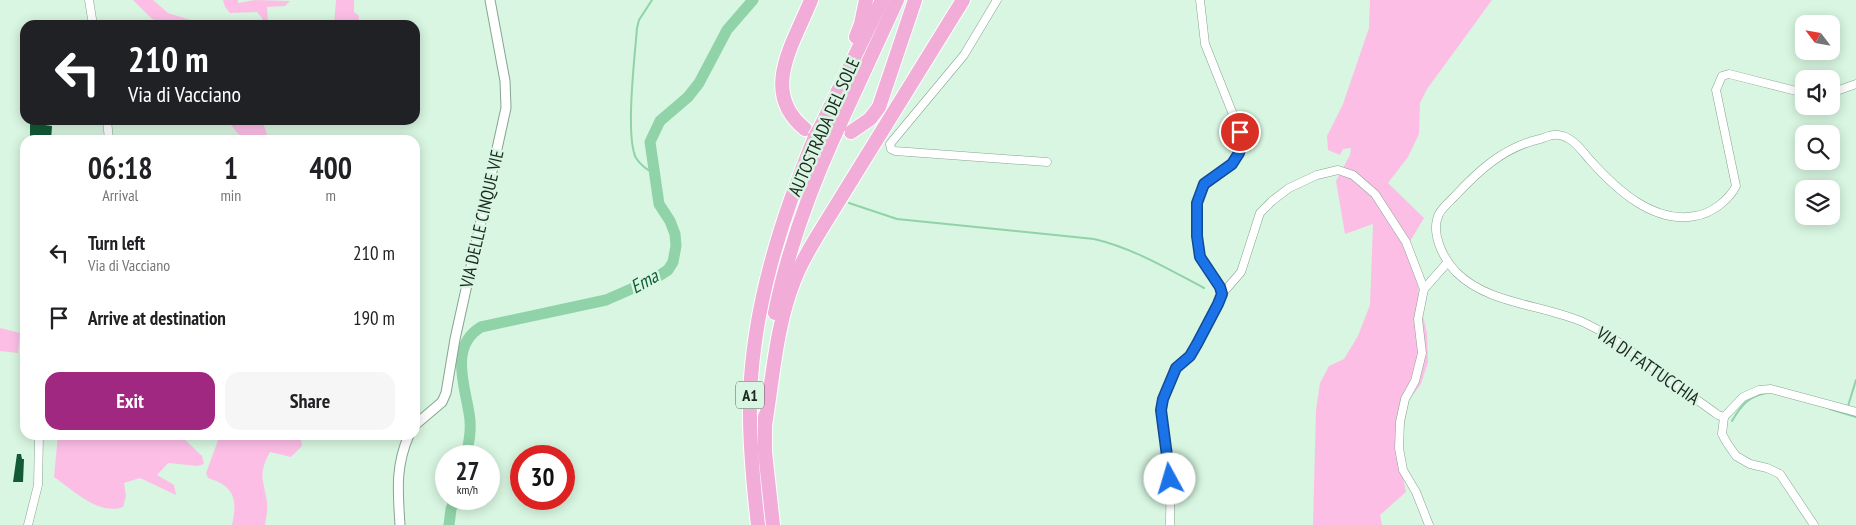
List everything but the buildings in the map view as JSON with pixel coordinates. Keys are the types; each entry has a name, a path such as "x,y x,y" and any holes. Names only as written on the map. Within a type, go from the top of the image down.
{"highway":[{"path":"811,0 782,72 781,89 790,114 813,131 861,24 866,0"},
{"name":"AUTOSTRADA DEL SOLE","path":"758,525 751,454 750,396 758,323 770,267 813,131 882,0"},
{"name":"AUTOSTRADA DEL SOLE","path":"773,525 765,452 765,425 766,387 778,296 799,226 819,170 840,133 897,0"},
{"path":"840,133 870,120 879,107 915,0"},
{"path":"765,425 780,330 789,294 799,269 819,233 963,0"}],"street":[{"path":"89,0 92,20"},
{"name":"VIA DELLE CINQUE VIE","path":"420,421 442,402 446,393 455,338 506,108 505,82 490,0"},
{"path":"997,0 964,55 890,144 891,149 895,151 1047,162"},
{"path":"1200,0 1205,44 1240,132 1241,144 1239,153 1232,164 1204,184 1197,203 1197,236 1200,257 1220,287 1222,294"},
{"name":"VIA DI FATTUCCHIA","path":"1724,418 1665,378 1616,339 1584,322 1479,289 1464,279 1447,262 1435,231 1439,213 1469,180 1501,154 1533,140 1557,135 1566,137 1578,147 1608,180 1637,203 1664,215 1683,218 1704,215 1728,198 1736,186 1716,90 1722,76 1729,74 1795,91"},
{"path":"1840,90 1856,84"},
{"path":"1170,525 1170,479 1161,410 1176,368 1190,356 1222,294 1241,272 1260,213 1272,201 1289,188 1317,175 1338,170 1353,175 1374,194 1406,242 1424,289"},
{"path":"1429,525 1416,492 1403,470 1399,448 1400,422 1405,399 1415,381 1422,353 1418,319 1424,289 1447,262"},
{"path":"1814,525 1780,474 1767,468 1750,464 1736,456 1722,434 1724,418 1743,397 1759,390 1771,389 1856,412"},
{"path":"28,525 38,484 39,440"},
{"path":"400,525 397,476 407,440"}],"shaded area":[{"path":"133,0 153,0 168,13 191,20 155,20"},
{"path":"223,0 238,0 238,3 255,0 290,1 285,6 267,7 268,20 262,20 257,12 230,13 225,7"},
{"path":"336,0 354,0 354,12 359,16 359,20 334,20"},
{"path":"1370,0 1492,0 1427,89 1420,103 1419,134 1408,157 1388,183 1424,218 1406,248 1418,282 1419,299 1427,333 1428,362 1421,384 1409,400 1398,455 1406,492 1380,515 1382,525 1313,525 1316,410 1320,383 1329,366 1344,359 1358,336 1370,305 1373,224 1345,234 1336,181 1350,155 1351,148 1343,149 1340,155 1328,150 1327,136 1343,104 1369,28"},
{"path":"231,125 264,125 267,135 239,135"},
{"path":"0,328 20,333 18,353 0,351"},
{"path":"58,440 185,440 202,456 204,464 198,466 168,463 157,475 174,485 176,495 140,478 124,483 126,496 123,507 114,509 96,505 78,495 54,477"},
{"path":"218,440 301,440 302,446 291,457 270,452 266,460 262,476 267,504 265,525 232,525 234,501 232,495 224,485 208,478 206,473"}],"waterway":[{"path":"652,0 639,20 637,28 631,132 636,158 642,166 656,175"},
{"name":"Ema","path":"468,445 470,424 463,379 462,355 471,335 481,327 606,300 654,279 668,270 673,262 676,246 675,234 670,221 659,204 650,142 660,121 688,97 699,83 727,30 753,0"},
{"path":"849,203 897,219 1094,239 1136,253 1204,288"},
{"path":"1848,406 1856,380"},
{"path":"1732,421 1746,402 1755,396 1767,393"},
{"path":"1830,409 1856,417"},
{"name":"Ema","path":"449,525 451,510"}],"route":[{"path":"1170,479 1161,410 1163,399 1176,368 1190,356 1222,294 1220,287 1200,257 1197,236 1197,203 1204,184 1232,164 1239,153 1241,144 1240,132"}]}
